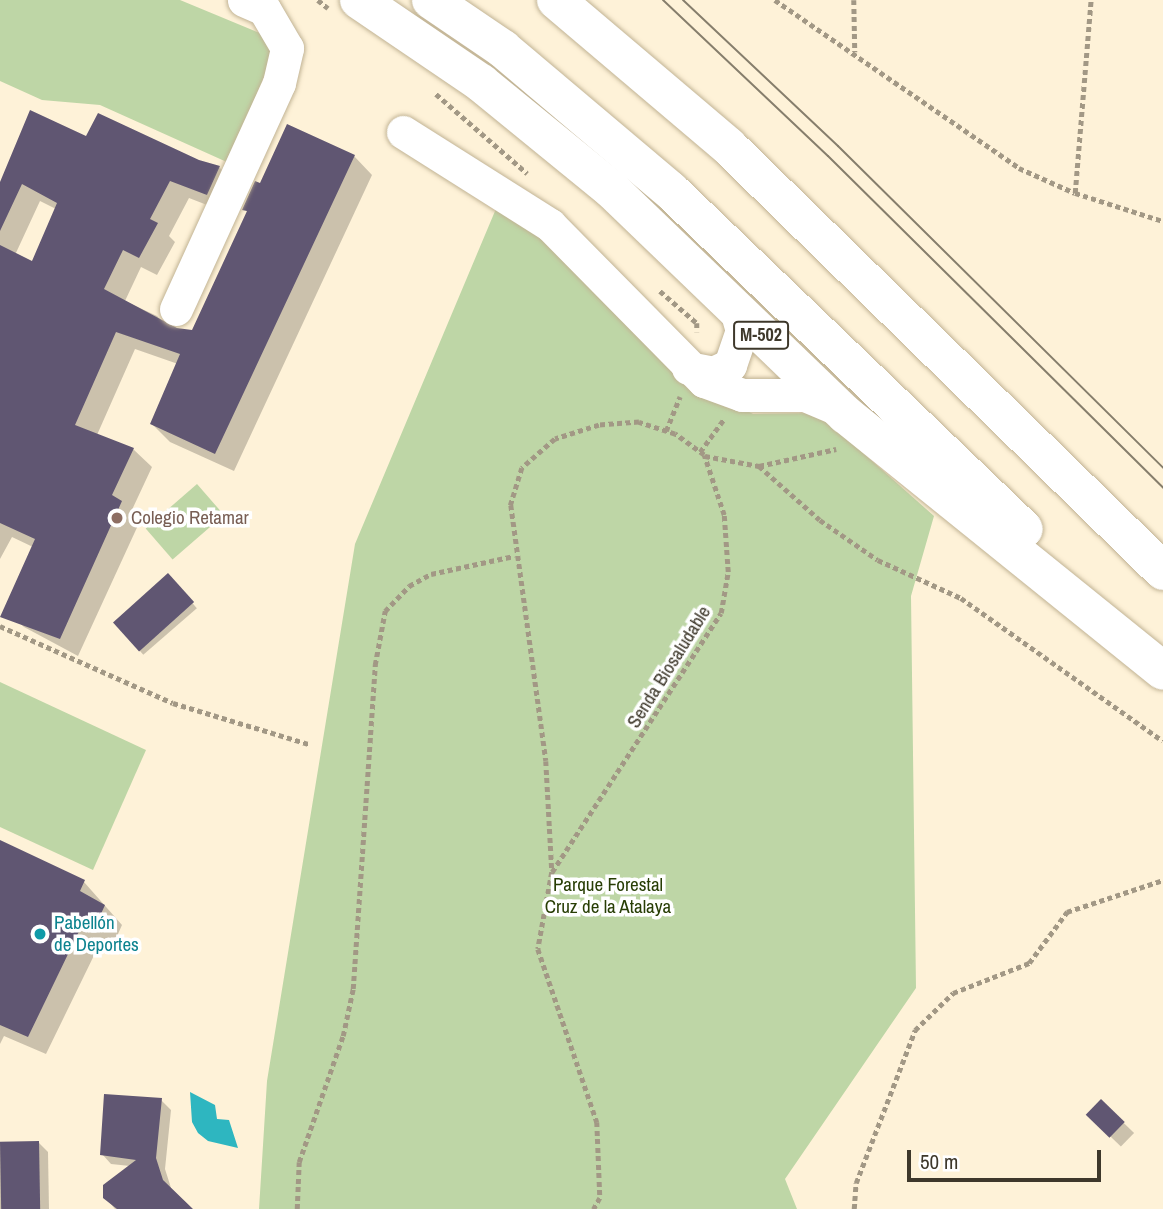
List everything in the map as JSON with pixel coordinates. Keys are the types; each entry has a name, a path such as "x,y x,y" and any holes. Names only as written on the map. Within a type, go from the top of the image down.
{"highway":[{"name":"M-502","path":"359,0 481,83 611,189 846,415 1163,671"},
{"name":"M-502","path":"431,0 503,49 670,190 1163,662"},
{"path":"556,0 728,146 1070,477 1163,571"},
{"path":"1070,477 1163,561"}],"lane":[{"path":"176,309 279,83 287,48 264,9 244,0"},
{"path":"403,132 550,225 683,364 731,392 805,395 846,415"},
{"path":"683,364 713,373 730,365 742,331 737,313"}],"path":[{"path":"775,0 855,52 1020,168 1075,193 1163,221"},
{"path":"854,0 855,52"},
{"path":"1075,193 1091,0"},
{"name":"Senda Biosaludable","path":"552,872 721,613 728,572 721,495 704,455 676,433 639,422 599,425 555,439 522,468 511,505 514,556 535,658 552,872 538,949 597,1122 600,1198 594,1209"},
{"path":"758,466 820,520 878,559 961,598 1163,741"},
{"path":"297,1209 299,1162 343,1035 353,989 375,665 385,611 409,586 431,574 514,556"},
{"path":"0,626 173,703 309,744"},
{"path":"854,1209 856,1183 915,1030 953,993 1029,963 1068,912 1163,880"}],"green space":[{"path":"0,0 180,0 262,34 271,47 271,59 229,163 100,105 42,100 0,81"},
{"name":"Parque Forestal Cruz de la Atalaya","path":"498,204 550,235 677,373 753,414 818,413 934,516 911,596 916,988 785,1179 797,1209 259,1209 267,1081 355,544"},
{"path":"197,484 224,515 173,560 146,529"},
{"path":"0,682 146,750 93,870 0,827"}],"water":[{"path":"190,1092 215,1105 217,1119 229,1120 238,1148 208,1141 198,1133 192,1122"}],"building":[{"path":"30,110 86,136 98,113 199,160 220,166 207,195 170,181 150,219 158,223 139,258 123,250 104,289 177,328 192,330 247,211 242,210 255,181 260,183 287,124 355,155 215,454 150,424 180,354 116,332 75,425 134,448 112,495 122,501 60,639 0,617 35,539 0,523 0,245 32,261 57,203 22,184 0,231 0,182"},
{"path":"168,573 194,602 139,651 113,623"},
{"name":"Pabellón de Deportes","path":"0,840 85,880 80,891 105,905 96,925 84,921 28,1037 0,1025"},
{"path":"104,1094 162,1098 156,1158 163,1180 193,1209 117,1209 103,1198 103,1185 136,1160 100,1155"},
{"path":"1101,1099 1125,1122 1109,1138 1086,1115"},
{"path":"39,1141 40,1209 1,1209 0,1142"}],"tram line":[{"path":"663,0 828,156 1163,488"},
{"path":"683,0 838,146 1163,468"}],"place":[{"name":"Colegio Retamar","path":"117,518"},
{"name":"Pabellón de Deportes","path":"40,934"}]}
